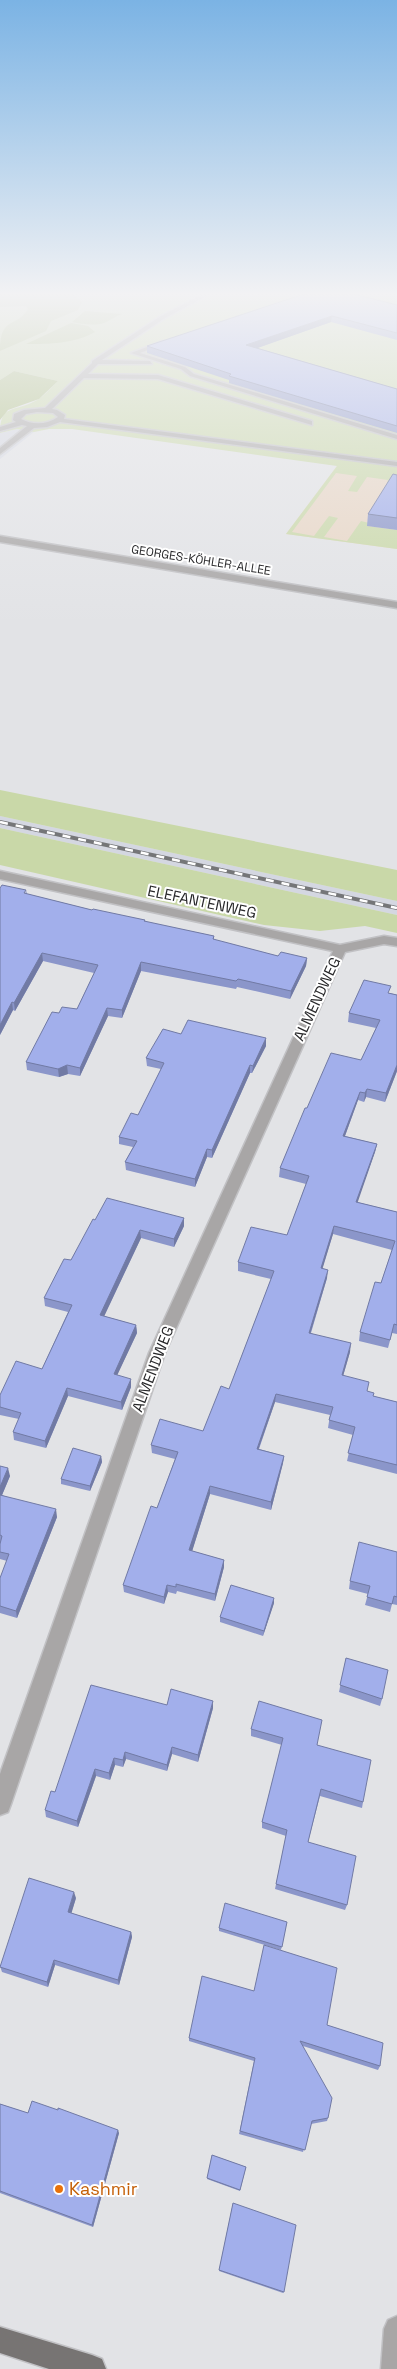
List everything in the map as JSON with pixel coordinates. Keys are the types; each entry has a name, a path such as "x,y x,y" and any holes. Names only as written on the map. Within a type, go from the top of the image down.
{"main road":[{"path":"0,2340 92,2369"}],"street":[{"path":"47,410 52,405"},
{"path":"248,405 309,423"},
{"path":"282,405 397,437"},
{"path":"21,423 16,418 21,413 47,410 60,414 62,417 59,420"},
{"path":"0,429 21,423 33,425 48,424 59,420 397,464"},
{"path":"2,448 33,425"},
{"path":"0,436 16,437"},
{"name":"GEORGES-KÖHLER-ALLEE","path":"0,539 397,605"},
{"name":"ELEFANTENWEG","path":"0,876 340,949 384,940 397,942"},
{"name":"ALMENDWEG","path":"0,1804 157,1353 340,949"},
{"path":"395,2369 397,2329"}],"shaded area":[{"path":"17,429 34,432 0,459 0,433"},
{"path":"337,466 397,473 397,549 286,534"},
{"path":"0,816 397,901 397,915 0,828"}],"green space":[{"path":"0,405 23,405 8,410 0,420"},
{"path":"26,405 397,405 397,484 387,483 388,480 367,477 357,492 348,491 357,476 336,473 292,532 314,536 329,516 338,518 324,537 347,541 361,521 369,523 367,526 397,530 397,549 286,534 337,466 72,429 49,429 34,432 17,429 0,433 2,417 5,413"},
{"path":"0,790 397,870 397,901 0,816"},
{"path":"0,828 397,915 397,933 365,926 320,931 264,925 0,865"}],"building":[{"path":"325,405 397,405 397,426"},
{"path":"393,474 397,475 397,518 368,514"},
{"path":"2,885 26,890 24,893 92,910 214,936 213,939 278,956 281,952 307,958 291,991 238,979 236,981 141,962 122,1010 107,1008 80,1068 67,1065 58,1069 26,1062 52,1012 59,1013 62,1007 77,1009 98,965 42,953 0,1025 0,888"},
{"path":"364,980 391,986 388,993 397,995 397,1065 386,1093 367,1089 365,1093 360,1092 343,1136 377,1144 356,1202 397,1212 397,1325 394,1324 390,1340 360,1332 375,1282 381,1283 395,1241 334,1226 321,1268 328,1270 309,1333 351,1343 342,1375 369,1382 367,1391 374,1393 373,1396 397,1402 397,1465 348,1453 355,1427 329,1420 333,1407 276,1394 257,1449 284,1456 271,1502 210,1486 189,1550 224,1560 215,1594 176,1584 176,1587 167,1585 164,1597 123,1585 151,1506 157,1508 178,1452 151,1445 160,1419 203,1431 221,1386 229,1389 274,1271 238,1262 251,1227 287,1235 309,1176 280,1168 305,1108 307,1108 331,1053 361,1060 380,1020 349,1013"},
{"path":"188,1020 266,1038 253,1066 250,1065 212,1150 207,1149 195,1179 125,1162 137,1141 119,1137 131,1113 138,1115 164,1063 146,1058 163,1029 181,1034"},
{"path":"107,1198 184,1218 174,1239 140,1230 100,1315 136,1325 114,1374 131,1379 121,1402 67,1388 45,1441 13,1432 21,1413 0,1407 0,1395 16,1361 42,1369 72,1305 44,1298 64,1259 71,1260 93,1219 95,1220"},
{"path":"73,1448 101,1456 90,1486 61,1479"},
{"path":"0,1466 8,1468 0,1487"},
{"path":"0,1495 56,1509 16,1611 0,1606 0,1578 9,1554 0,1552 2,1536 0,1535"},
{"path":"359,1542 397,1552 397,1597 394,1596 392,1604 367,1597 370,1586 350,1581"},
{"path":"231,1585 274,1598 264,1631 220,1617"},
{"path":"346,1658 388,1670 382,1699 340,1685"},
{"path":"91,1685 167,1705 171,1689 213,1701 198,1755 172,1747 167,1765 125,1752 123,1760 114,1758 109,1773 95,1769 77,1821 45,1810 51,1791 55,1792"},
{"path":"259,1701 322,1720 317,1745 371,1760 363,1802 321,1789 308,1842 356,1856 347,1905 276,1884 287,1830 262,1822 283,1738 251,1729"},
{"path":"29,1878 74,1892 68,1912 131,1932 118,1980 54,1960 47,1982 0,1967"},
{"path":"225,1903 287,1922 282,1947 219,1928"},
{"path":"264,1945 337,1968 327,2025 383,2043 380,2066 300,2041 332,2098 328,2118 312,2121 305,2150 240,2131 255,2058 189,2038 202,1976 254,1991"},
{"path":"32,2101 58,2110 58,2108 118,2130 92,2225 0,2191 0,2104 28,2113"},
{"path":"212,2155 246,2167 240,2190 207,2178"},
{"path":"233,2203 296,2225 284,2292 219,2270"}],"railway":[{"path":"0,822 397,908"}],"place":[{"name":"Kashmir","path":"59,2189"}]}
